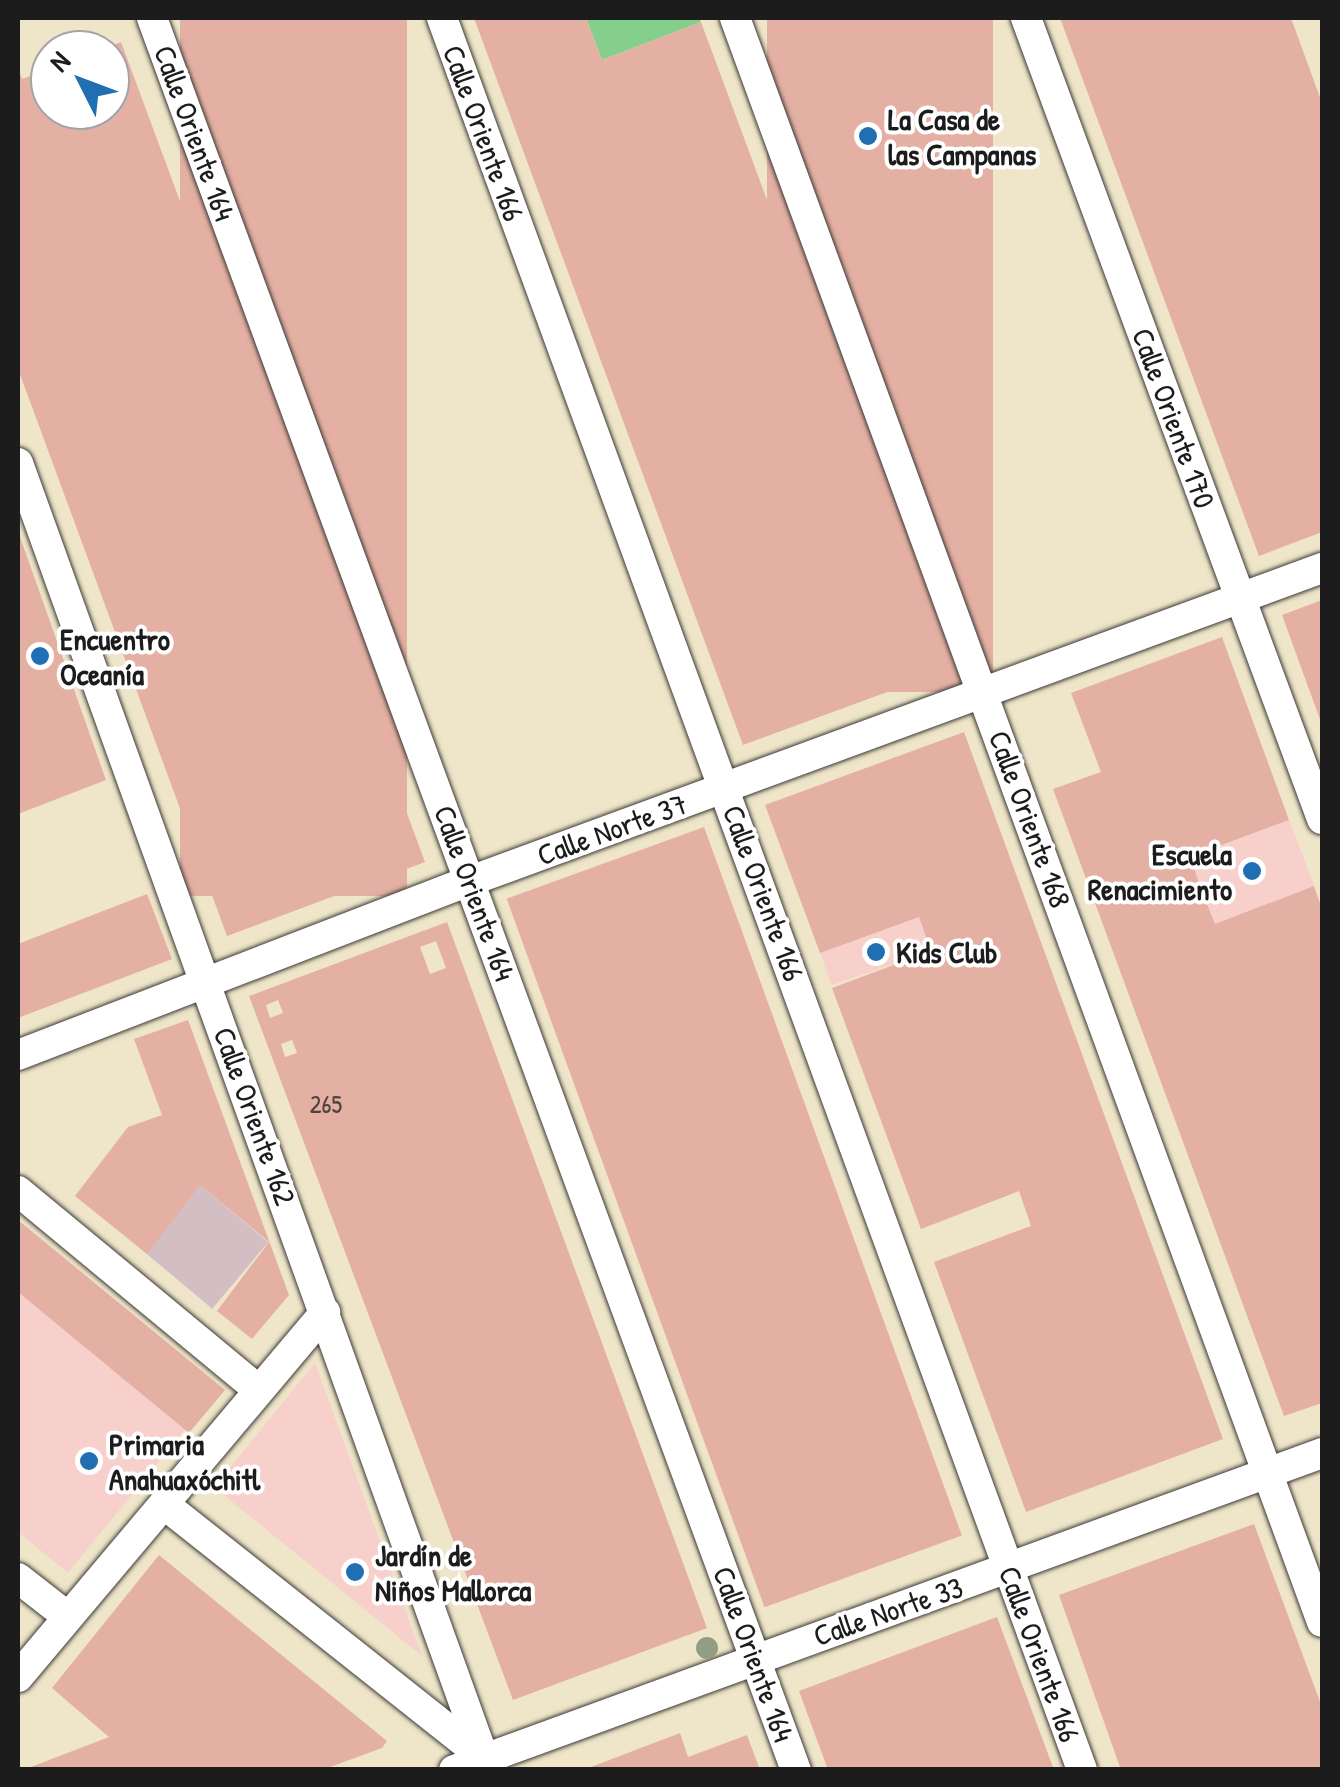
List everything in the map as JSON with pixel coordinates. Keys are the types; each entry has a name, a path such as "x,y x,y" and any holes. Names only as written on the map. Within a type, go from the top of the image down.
{"street":[{"name":"Calle Oriente 164","path":"152,18 796,1770"},
{"name":"Calle Oriente 166","path":"442,18 1082,1770"},
{"name":"Calle Oriente 168","path":"735,18 1322,1622"},
{"name":"Calle Oriente 170","path":"1026,18 1322,819"},
{"name":"Calle Oriente 162","path":"18,463 490,1766"},
{"name":"Calle Norte 37","path":"18,1055 470,881 1322,568"},
{"path":"18,1190 256,1388"},
{"path":"18,1677 165,1505 256,1388 325,1312"},
{"name":"Calle Norte 33","path":"454,1770 490,1766 754,1658 1322,1453"},
{"path":"165,1505 490,1766"},
{"path":"18,1578 68,1617"}],"shaded area":[{"name":"Escuela Renacimiento","path":"1289,820 1314,886 1215,924 1190,858"},
{"name":"Kids Club","path":"919,917 931,951 831,985 820,951"},
{"path":"200,1185 268,1242 212,1309 144,1252"},
{"name":"Primaria Anahuaxóchitl","path":"18,1226 218,1389 68,1573 18,1532"},
{"name":"Jardín de Niños Mallorca","path":"315,1363 422,1656 214,1487"}],"green space":[{"path":"586,18 699,18 701,22 602,60"}],"building":[{"path":"180,18 407,18 407,896 180,896"},
{"path":"474,18 586,18 602,60 701,22 938,661 931,676 743,745"},
{"path":"767,18 993,18 993,692 767,692"},
{"path":"1060,18 1291,18 1322,103 1322,532 1259,556"},
{"path":"130,66 425,862 227,936 18,369 18,68 22,79 30,76 30,130 130,130"},
{"name":"Encuentro Oceanía","path":"18,531 106,780 18,814"},
{"path":"1322,600 1322,725 1282,615"},
{"path":"1222,637 1289,820 1190,857 1202,891 1215,924 1314,886 1322,909 1322,1403 1284,1416 1053,789 1101,772 1071,693"},
{"path":"964,732 1223,1439 1026,1512 934,1262 1031,1226 1019,1191 921,1229 832,988 931,951 919,917 820,953 765,805"},
{"path":"704,827 962,1536 765,1607 507,899"},
{"path":"147,894 172,959 18,1018 18,944"},
{"path":"447,922 707,1628 513,1700 249,996","holes":["436,941 446,968 430,974 420,947","278,1000 283,1013 270,1018 266,1005","292,1040 297,1053 285,1057 281,1044"]},
{"path":"188,1020 289,1295 252,1339 217,1311 269,1242 200,1185 147,1254 75,1196 128,1127 162,1115 134,1039"},
{"path":"18,1220 225,1390 189,1433 18,1292"},
{"path":"1254,1524 1322,1707 1322,1770 1121,1770 1059,1595"},
{"path":"159,1555 387,1741 382,1748 322,1770 23,1770 109,1737 52,1688"},
{"path":"997,1617 1054,1770 828,1770 799,1691"},
{"path":"680,1733 688,1757 747,1735 760,1770 583,1770"}],"place":[{"name":"La Casa de las Campanas","path":"868,136"},
{"name":"Encuentro Oceanía","path":"40,656"},
{"name":"Escuela Renacimiento","path":"1252,871"},
{"name":"Kids Club","path":"876,952"},
{"name":"Primaria Anahuaxóchitl","path":"89,1461"},
{"name":"Jardín de Niños Mallorca","path":"355,1572"}]}
